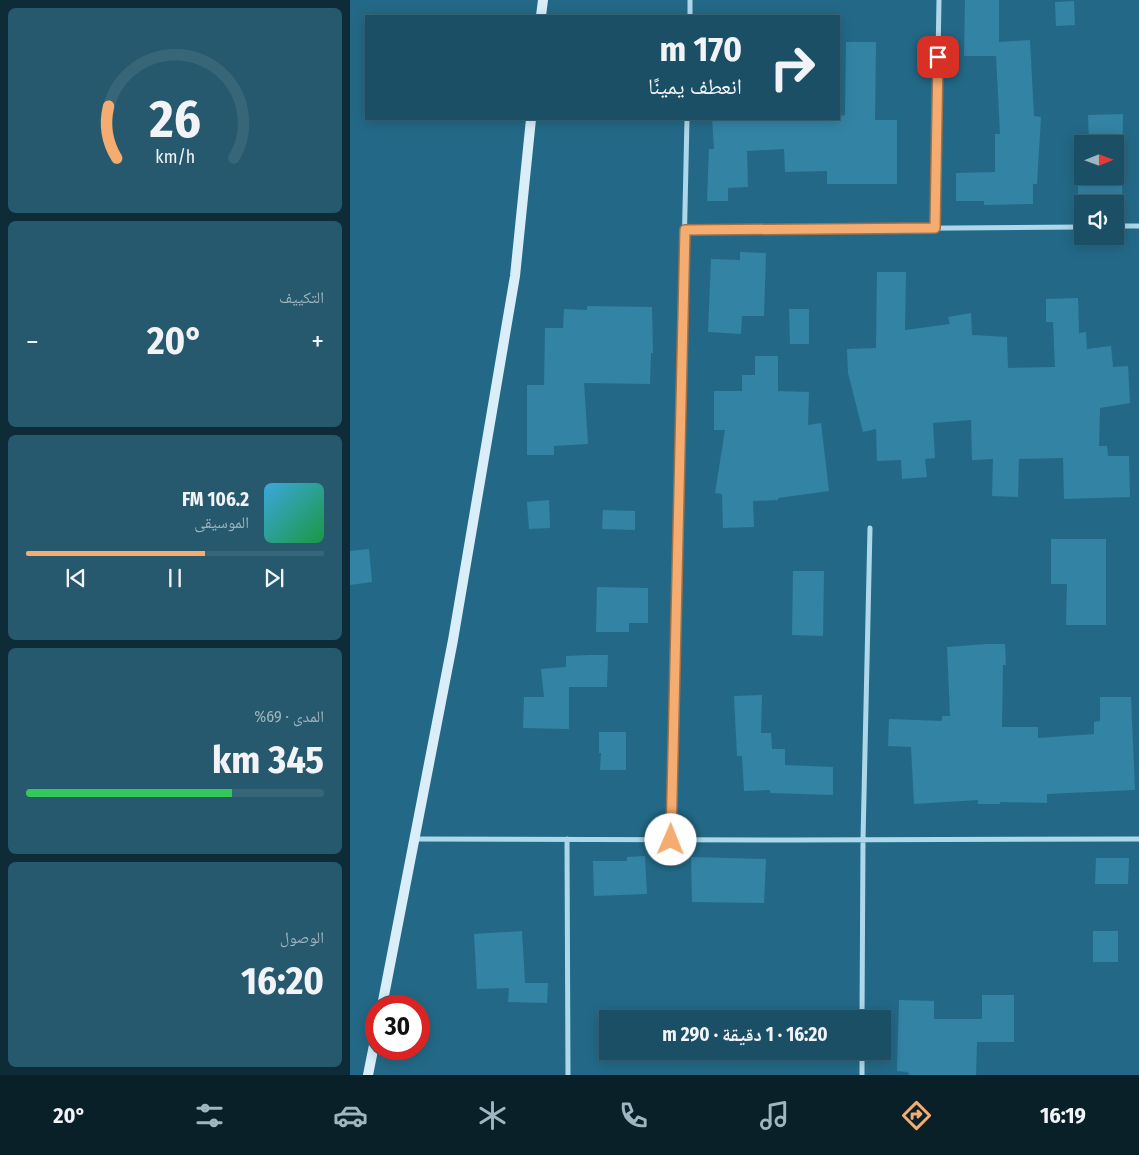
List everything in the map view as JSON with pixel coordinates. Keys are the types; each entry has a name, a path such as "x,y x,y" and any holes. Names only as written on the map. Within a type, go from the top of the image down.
{"main road":[{"path":"541,15 543,0"},
{"path":"384,995 453,640 515,276 531,120"},
{"path":"368,1075 371,1060"}],"street":[{"path":"690,0 690,15"},
{"path":"935,228 939,0"},
{"path":"671,840 687,120"},
{"path":"1124,226 1139,226"},
{"path":"685,230 1074,227"},
{"path":"862,1010 863,840 870,528"},
{"path":"414,838 671,840 1139,839"},
{"path":"567,839 568,1075"},
{"path":"862,1060 862,1075"}],"building":[{"path":"965,0 999,0 999,42 1030,40 1034,116 1041,117 1037,184 1033,184 1033,204 984,205 984,201 956,201 956,173 995,172 995,134 1000,134 996,56 964,56"},
{"path":"1074,1 1075,25 1056,26 1055,2"},
{"path":"846,42 876,42 875,120 897,120 897,184 827,184 827,171 785,172 784,149 747,151 748,187 728,188 728,201 707,201 709,149 714,149 712,120 840,120 840,116 845,115"},
{"path":"1123,114 1123,135 1089,135 1088,115"},
{"path":"1078,185 1122,185 1122,195 1078,195"},
{"path":"740,252 766,253 764,316 742,316 741,334 708,332 711,259 740,260"},
{"path":"877,272 906,272 905,330 950,324 948,317 971,313 972,335 1007,337 1008,368 1055,367 1053,322 1046,322 1046,299 1078,298 1079,333 1086,332 1087,349 1111,346 1113,367 1128,366 1130,403 1100,408 1099,446 1107,446 1108,456 1129,456 1130,497 1064,499 1063,458 1019,459 1018,497 992,496 993,459 972,460 971,420 933,423 935,458 925,459 927,477 902,479 901,460 877,461 876,429 863,432 848,373 847,349 876,348"},
{"path":"587,306 652,307 653,353 651,353 650,384 584,383 588,444 554,446 554,455 527,455 527,385 544,385 545,328 563,328 564,309 587,310"},
{"path":"789,309 809,309 809,344 790,344"},
{"path":"755,356 778,356 778,391 809,392 808,425 821,423 829,491 778,498 778,500 753,501 754,527 723,528 722,494 715,493 725,430 714,430 714,391 742,391 742,375 755,375"},
{"path":"549,500 550,528 529,529 527,502"},
{"path":"603,510 635,511 635,530 602,529"},
{"path":"1051,539 1106,539 1106,625 1066,625 1067,584 1051,584"},
{"path":"369,549 372,582 350,585 350,551"},
{"path":"793,571 824,571 823,636 792,635"},
{"path":"597,587 648,588 648,623 629,623 629,632 596,632"},
{"path":"1005,644 1006,665 1003,665 1002,727 1038,727 1038,738 1094,734 1094,722 1100,721 1100,697 1131,697 1135,790 1047,794 1047,803 1000,802 1000,804 978,804 978,800 914,804 911,747 888,746 889,719 942,721 942,716 950,716 947,647"},
{"path":"608,655 607,687 569,687 569,729 523,728 524,697 544,697 541,669 566,667 566,656"},
{"path":"762,695 761,733 771,733 772,749 785,749 785,765 833,767 833,795 770,793 770,790 744,791 742,756 737,756 734,696"},
{"path":"599,732 626,732 626,770 600,770"},
{"path":"645,856 647,894 594,896 593,861 627,861 627,857"},
{"path":"691,857 766,859 764,903 692,902"},
{"path":"1096,858 1129,858 1128,884 1095,884"},
{"path":"522,931 525,983 548,983 547,1003 508,1002 509,988 477,989 474,934"},
{"path":"1093,931 1118,931 1118,962 1093,962"},
{"path":"982,995 1014,995 1014,1042 977,1042 976,1075 909,1075 908,1072 897,1071 899,1000 934,1001 934,1019 982,1019"}],"route":[{"path":"671,840 685,230 935,228 938,57"}]}
